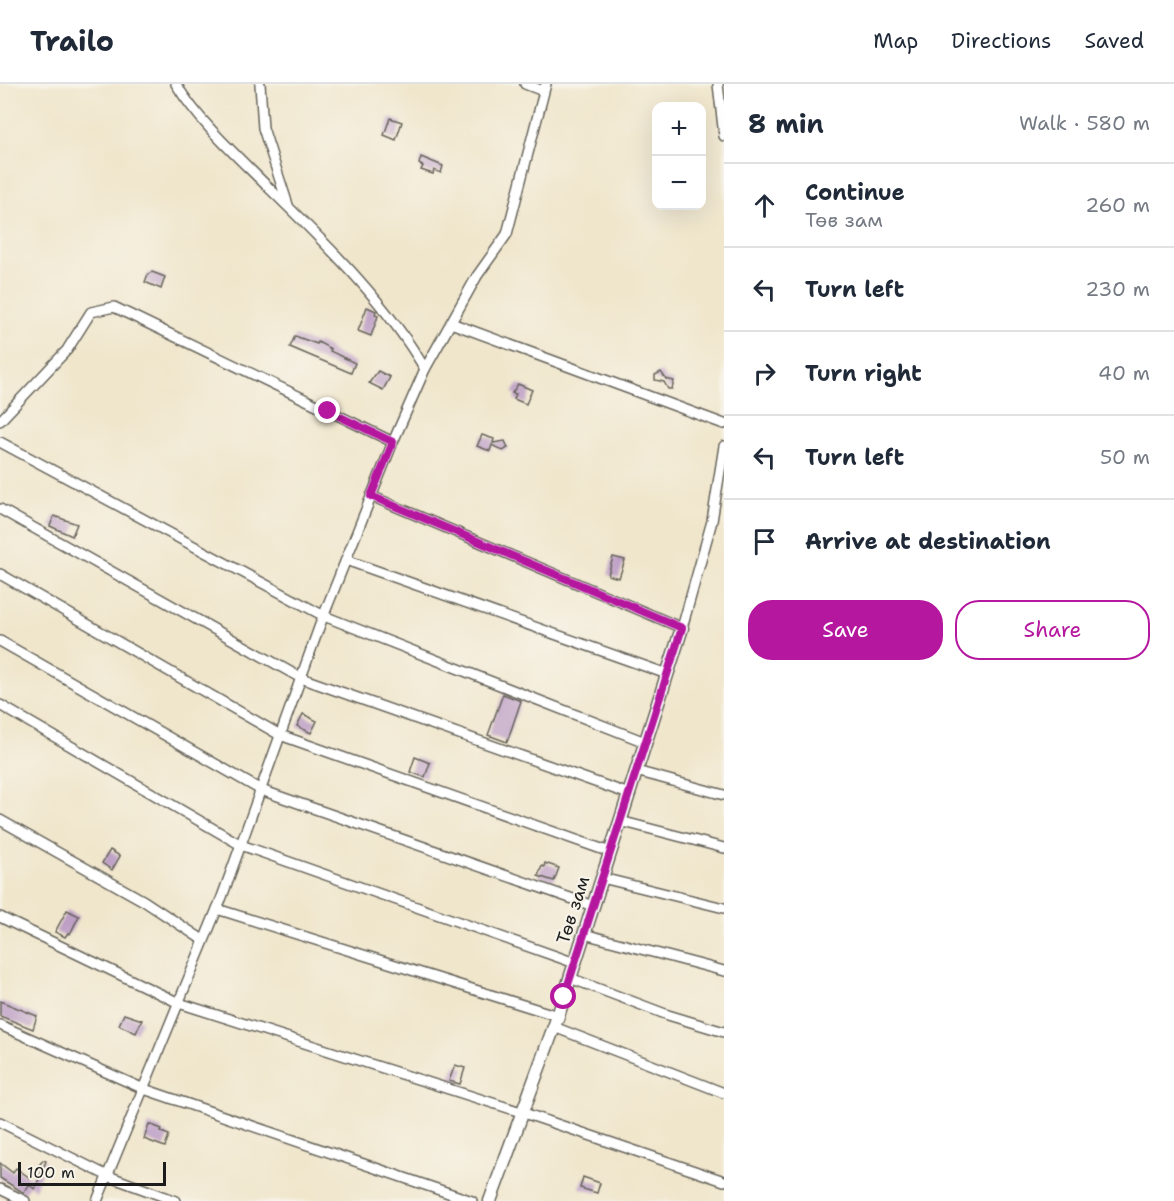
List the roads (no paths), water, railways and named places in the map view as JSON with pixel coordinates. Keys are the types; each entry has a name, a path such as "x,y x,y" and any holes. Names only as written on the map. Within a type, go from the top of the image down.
{"street":[{"path":"176,84 218,136 337,255 403,331 425,369"},
{"path":"260,84 262,128 289,207"},
{"path":"97,1201 217,909 324,616 393,442 425,369 477,276 507,234 544,88 525,84"},
{"path":"718,84 724,136"},
{"path":"0,421 67,350 92,312 114,307 393,442"},
{"path":"451,323 724,424"},
{"path":"0,442 324,616 645,742"},
{"path":"371,496 682,628 712,521 724,446"},
{"path":"712,521 724,497"},
{"path":"0,509 301,678 629,794"},
{"path":"346,560 667,674"},
{"path":"0,574 280,735 610,852"},
{"name":"Төв зам","path":"490,1201 556,1022 682,628"},
{"path":"0,641 261,790 593,906"},
{"path":"0,705 241,845 575,963"},
{"path":"636,771 724,795"},
{"path":"0,820 144,900 203,940"},
{"path":"620,821 724,848"},
{"path":"602,878 724,908"},
{"path":"217,909 556,1022 724,1093"},
{"path":"0,917 179,1003 521,1112 724,1181"},
{"path":"584,934 724,970"},
{"path":"570,978 668,1015 724,1032"},
{"path":"0,1025 144,1089 472,1201"},
{"path":"0,1122 108,1176 176,1201"},
{"path":"0,1189 26,1201"}]}
